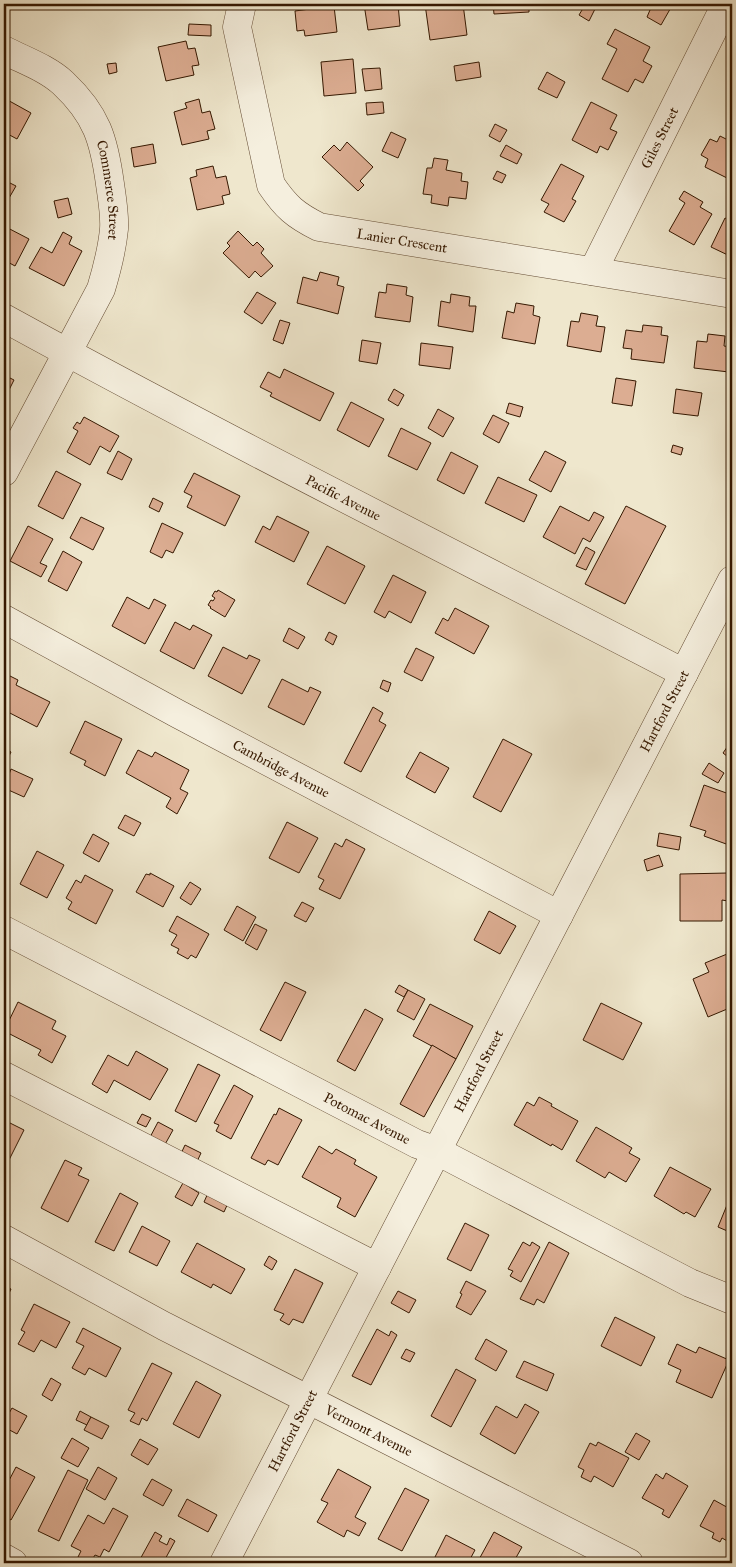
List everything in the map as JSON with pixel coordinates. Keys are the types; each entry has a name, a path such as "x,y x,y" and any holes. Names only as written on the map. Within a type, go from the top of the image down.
{"street":[{"name":"Lanier Crescent","path":"242,4 237,27 271,185 283,203 300,218 319,227 732,294"},
{"name":"Giles Street","path":"592,271 726,4"},
{"name":"Commerce Street","path":"4,50 54,76 82,102 96,125 106,151 114,227 110,258 101,289 4,472"},
{"name":"Pacific Avenue","path":"4,318 373,514 684,673"},
{"name":"Hartford Street","path":"224,1563 732,580"},
{"name":"Cambridge Avenue","path":"4,619 178,714 559,915"},
{"name":"Potomac Avenue","path":"4,930 417,1144 438,1151 690,1283 732,1300"},
{"path":"4,1076 122,1138 378,1267"},
{"name":"Vermont Avenue","path":"4,1239 164,1326 629,1563"},
{"path":"4,1558 13,1563"}],"building":[{"path":"309,4 327,4 327,7 334,6 337,32 305,36 304,30 297,31 295,11 310,9"},
{"path":"364,4 398,4 400,26 368,30"},
{"path":"425,4 463,4 467,35 430,40"},
{"path":"493,4 529,4 529,12 494,14"},
{"path":"642,4 673,4 661,25 647,17 650,10"},
{"path":"585,5 595,9 589,21 579,15"},
{"path":"189,24 211,25 211,36 188,35"},
{"path":"615,29 650,47 643,61 652,66 643,83 635,79 628,92 602,79 617,49 607,44"},
{"path":"186,41 188,49 195,48 199,65 192,66 194,75 166,81 158,47"},
{"path":"353,59 356,93 324,96 321,62"},
{"path":"479,62 481,77 456,81 454,66"},
{"path":"116,63 117,72 109,74 107,64"},
{"path":"380,68 382,89 365,91 362,69"},
{"path":"547,72 565,82 557,98 538,89"},
{"path":"4,98 31,113 17,139 4,132"},
{"path":"199,99 202,113 210,111 215,129 207,131 209,139 182,145 174,112 187,108 185,103"},
{"path":"383,102 384,113 367,115 366,103"},
{"path":"591,102 617,115 610,129 617,132 608,150 600,146 597,153 572,140"},
{"path":"495,124 507,130 500,142 489,136"},
{"path":"391,132 406,139 398,158 382,151"},
{"path":"720,136 732,142 732,173 729,179 705,167 708,159 701,155 710,139 717,142"},
{"path":"347,142 373,167 360,181 364,185 358,191 322,157 334,145 340,151"},
{"path":"153,144 156,163 134,167 131,148"},
{"path":"506,145 522,154 517,164 500,156"},
{"path":"434,158 448,160 446,170 462,173 461,181 468,182 466,199 449,197 448,206 431,203 432,195 423,194 427,168 432,168"},
{"path":"561,164 584,176 572,199 576,201 564,222 544,212 549,204 541,200"},
{"path":"213,166 216,178 226,176 230,194 222,196 224,204 197,210 190,178 197,176 196,170"},
{"path":"497,171 506,175 502,183 493,179"},
{"path":"4,180 16,186 5,205 4,204"},
{"path":"684,191 703,202 700,207 712,214 694,245 669,231 685,203 679,199"},
{"path":"68,198 72,214 58,218 54,201"},
{"path":"725,218 732,221 732,257 711,247"},
{"path":"4,226 29,239 15,266 4,260"},
{"path":"238,231 253,246 257,242 264,249 261,253 273,266 261,277 255,271 249,278 223,253 230,246 227,243"},
{"path":"63,232 72,237 69,244 82,251 64,286 29,268 41,247 52,253"},
{"path":"320,272 339,277 337,285 344,287 338,314 297,303 303,277 317,281"},
{"path":"387,284 407,287 406,295 413,297 410,322 375,317 379,292 386,293"},
{"path":"257,292 276,303 262,324 244,312"},
{"path":"451,294 470,297 469,306 476,306 473,332 438,326 441,301 450,303"},
{"path":"516,303 534,306 533,315 540,317 535,344 502,338 507,311 514,313"},
{"path":"581,313 598,316 596,326 605,327 601,352 567,346 571,321 579,322"},
{"path":"280,320 290,323 283,344 273,340"},
{"path":"643,325 662,327 661,335 668,336 664,363 631,359 632,349 623,348 626,330 642,332"},
{"path":"708,334 725,336 724,346 732,347 729,372 694,368 697,341 707,342"},
{"path":"362,340 381,343 377,364 359,361"},
{"path":"421,343 453,347 450,369 419,365"},
{"path":"284,369 334,393 320,421 270,396 272,393 260,387 268,372 280,378"},
{"path":"4,375 14,380 4,400"},
{"path":"616,378 636,381 632,406 612,403"},
{"path":"394,389 404,395 398,406 388,400"},
{"path":"676,389 702,393 698,416 673,413"},
{"path":"351,402 384,419 369,447 337,430"},
{"path":"509,403 523,407 520,417 506,413"},
{"path":"438,409 454,418 443,437 428,428"},
{"path":"493,415 509,423 499,443 483,434"},
{"path":"84,417 119,436 110,452 100,446 90,465 67,452 78,431 73,428 77,422 80,424"},
{"path":"401,428 431,443 417,470 388,456"},
{"path":"673,445 683,448 681,455 671,452"},
{"path":"118,451 132,459 122,480 107,473"},
{"path":"545,451 566,462 551,492 529,480"},
{"path":"451,452 478,466 464,494 437,480"},
{"path":"56,471 81,484 63,519 38,506"},
{"path":"194,473 240,496 225,526 187,507 192,496 184,492"},
{"path":"498,477 537,495 524,522 485,503"},
{"path":"153,498 163,503 159,512 149,507"},
{"path":"560,506 589,521 594,512 604,517 590,542 583,538 575,554 543,537"},
{"path":"626,506 666,526 625,604 585,584"},
{"path":"277,516 309,532 294,562 255,542 263,526 270,530"},
{"path":"81,517 104,528 93,550 70,538"},
{"path":"162,523 183,533 173,553 166,550 162,558 150,552"},
{"path":"28,526 53,539 40,563 47,566 41,577 10,561"},
{"path":"327,546 365,566 345,604 307,584"},
{"path":"586,547 595,552 586,570 576,566"},
{"path":"63,551 82,562 67,591 48,581"},
{"path":"393,575 426,592 411,623 389,611 385,618 374,612"},
{"path":"218,590 235,600 225,617 208,605 215,598 212,596 215,591 217,592"},
{"path":"127,597 149,609 154,599 166,605 145,644 112,626"},
{"path":"455,608 489,626 474,654 435,633 443,618 448,621"},
{"path":"175,622 190,630 193,625 212,635 194,669 160,651"},
{"path":"289,628 305,637 298,649 283,641"},
{"path":"329,632 337,636 333,645 325,640"},
{"path":"223,647 247,659 249,655 260,660 242,694 208,676"},
{"path":"416,648 434,657 422,681 404,672"},
{"path":"4,673 18,680 16,685 50,702 37,727 4,710"},
{"path":"282,679 308,692 310,687 321,692 304,725 268,707"},
{"path":"383,680 391,683 388,692 380,688"},
{"path":"373,707 383,713 379,721 386,725 361,772 344,763"},
{"path":"85,721 122,739 105,776 84,765 86,761 70,753"},
{"path":"503,739 532,754 501,812 473,797"},
{"path":"732,740 732,760 723,753"},
{"path":"4,748 11,752 4,766"},
{"path":"138,750 152,757 155,752 189,770 180,789 188,793 177,814 166,807 171,798 126,773"},
{"path":"420,752 449,768 435,793 406,777"},
{"path":"709,763 724,773 718,783 702,774"},
{"path":"11,769 33,779 24,797 4,788"},
{"path":"704,785 732,795 732,836 729,845 704,836 706,831 690,826"},
{"path":"125,815 141,823 134,836 118,828"},
{"path":"287,822 318,838 299,873 269,858"},
{"path":"659,833 681,837 679,850 657,846"},
{"path":"93,834 109,843 99,862 83,853"},
{"path":"346,839 365,849 340,899 319,889 324,880 318,877 335,843 342,847"},
{"path":"37,851 64,865 47,898 20,884"},
{"path":"659,855 663,866 647,871 644,860"},
{"path":"150,873 174,886 163,907 136,892 146,874 150,875"},
{"path":"728,873 728,901 722,900 722,921 680,921 680,874"},
{"path":"85,875 113,890 96,924 68,909 72,902 66,898 76,880 81,883"},
{"path":"190,882 201,889 191,905 180,898"},
{"path":"302,902 314,908 306,922 294,916"},
{"path":"237,906 256,917 243,941 224,930"},
{"path":"489,911 516,926 500,954 474,940"},
{"path":"177,916 209,934 196,958 191,955 188,959 177,953 179,949 171,945 177,935 169,931"},
{"path":"255,924 267,930 257,950 245,943"},
{"path":"732,952 732,1007 708,1017 693,979 709,972 705,963"},
{"path":"285,982 306,992 281,1041 260,1030"},
{"path":"399,985 408,990 404,997 395,992"},
{"path":"408,990 425,999 414,1020 397,1011"},
{"path":"18,1002 56,1021 52,1029 66,1036 52,1063 38,1055 41,1050 4,1031"},
{"path":"601,1003 642,1023 623,1060 583,1040"},
{"path":"430,1004 473,1026 456,1059 413,1036"},
{"path":"365,1009 383,1019 355,1071 337,1061"},
{"path":"432,1045 456,1059 424,1117 400,1104"},
{"path":"136,1051 168,1069 150,1100 114,1080 107,1093 92,1084 108,1055 128,1066"},
{"path":"198,1064 220,1075 196,1122 175,1111"},
{"path":"234,1085 253,1096 231,1139 216,1131 219,1125 214,1123"},
{"path":"539,1097 578,1121 562,1150 552,1144 551,1146 514,1125 527,1102 534,1106"},
{"path":"279,1108 302,1120 278,1165 268,1160 265,1165 251,1158"},
{"path":"142,1114 151,1118 146,1127 137,1123"},
{"path":"6,1121 24,1130 4,1170 4,1126"},
{"path":"158,1122 173,1130 163,1148 148,1141"},
{"path":"596,1127 632,1148 629,1153 640,1159 626,1182 609,1172 605,1178 576,1161"},
{"path":"185,1145 201,1153 194,1168 178,1160"},
{"path":"319,1146 332,1154 336,1149 356,1160 354,1164 377,1177 355,1217 337,1207 341,1198 302,1177"},
{"path":"65,1160 82,1168 78,1175 89,1180 68,1222 41,1208"},
{"path":"670,1167 711,1189 695,1217 686,1212 684,1214 654,1196"},
{"path":"183,1183 199,1193 192,1206 175,1197"},
{"path":"120,1193 138,1203 114,1251 95,1242"},
{"path":"208,1193 228,1203 224,1212 204,1202"},
{"path":"727,1205 732,1208 732,1233 718,1227"},
{"path":"465,1223 489,1235 471,1271 447,1259"},
{"path":"142,1226 170,1241 157,1266 129,1252"},
{"path":"523,1242 530,1246 532,1242 540,1247 521,1282 510,1276 513,1271 508,1269"},
{"path":"549,1242 569,1253 544,1303 537,1299 534,1305 520,1299"},
{"path":"197,1243 245,1269 231,1294 213,1284 211,1288 181,1272"},
{"path":"269,1256 277,1261 272,1270 264,1265"},
{"path":"295,1269 323,1283 303,1323 293,1319 289,1325 280,1320 284,1314 274,1310"},
{"path":"4,1278 9,1281 6,1287 11,1289 4,1304"},
{"path":"466,1281 486,1291 471,1315 456,1307"},
{"path":"398,1291 416,1300 409,1313 391,1303"},
{"path":"34,1304 70,1322 56,1348 41,1340 34,1352 18,1344 25,1332 21,1330"},
{"path":"615,1317 655,1337 641,1366 601,1346"},
{"path":"83,1328 121,1348 106,1377 89,1368 85,1375 72,1368 84,1346 76,1342"},
{"path":"377,1329 389,1336 391,1331 397,1335 371,1385 352,1376"},
{"path":"486,1339 507,1351 496,1371 475,1359"},
{"path":"677,1344 696,1353 699,1347 729,1360 712,1398 676,1382 681,1370 668,1364"},
{"path":"406,1349 415,1353 410,1362 401,1358"},
{"path":"524,1361 554,1374 547,1391 516,1377"},
{"path":"152,1363 172,1373 147,1421 142,1418 139,1425 130,1421 135,1413 128,1410"},
{"path":"456,1369 476,1380 451,1427 431,1416"},
{"path":"51,1378 61,1384 52,1401 42,1395"},
{"path":"196,1381 221,1395 199,1438 173,1424"},
{"path":"525,1404 539,1412 515,1454 480,1434 496,1406 517,1418"},
{"path":"12,1408 27,1416 17,1434 4,1427 4,1422"},
{"path":"80,1411 91,1417 87,1425 76,1420"},
{"path":"91,1417 109,1426 102,1439 84,1430"},
{"path":"636,1433 650,1441 639,1460 625,1452"},
{"path":"72,1438 89,1448 78,1467 61,1458"},
{"path":"140,1439 158,1449 148,1465 131,1455"},
{"path":"598,1442 629,1458 613,1487 594,1476 591,1482 581,1477 584,1470 578,1467 590,1443 596,1446"},
{"path":"16,1467 35,1477 11,1520 4,1516 4,1490"},
{"path":"98,1467 117,1478 105,1500 86,1489"},
{"path":"338,1469 371,1487 355,1517 366,1523 359,1536 347,1530 344,1537 317,1522 328,1503 321,1500"},
{"path":"68,1470 88,1480 59,1541 38,1531"},
{"path":"666,1473 688,1486 669,1518 662,1514 664,1510 642,1498 656,1474 663,1479"},
{"path":"152,1479 172,1490 163,1506 143,1495"},
{"path":"405,1488 429,1500 402,1551 378,1539"},
{"path":"187,1499 217,1515 208,1532 178,1516"},
{"path":"714,1500 732,1510 732,1535 729,1542 722,1538 720,1542 712,1538 714,1533 700,1526"},
{"path":"113,1508 128,1516 109,1552 104,1549 100,1557 95,1555 90,1563 78,1557 81,1551 71,1546 88,1515 104,1524"},
{"path":"155,1532 162,1536 159,1541 167,1545 170,1538 175,1541 163,1563 138,1563"},
{"path":"494,1532 522,1547 513,1563 477,1563"},
{"path":"446,1535 475,1550 468,1563 432,1563"}]}
